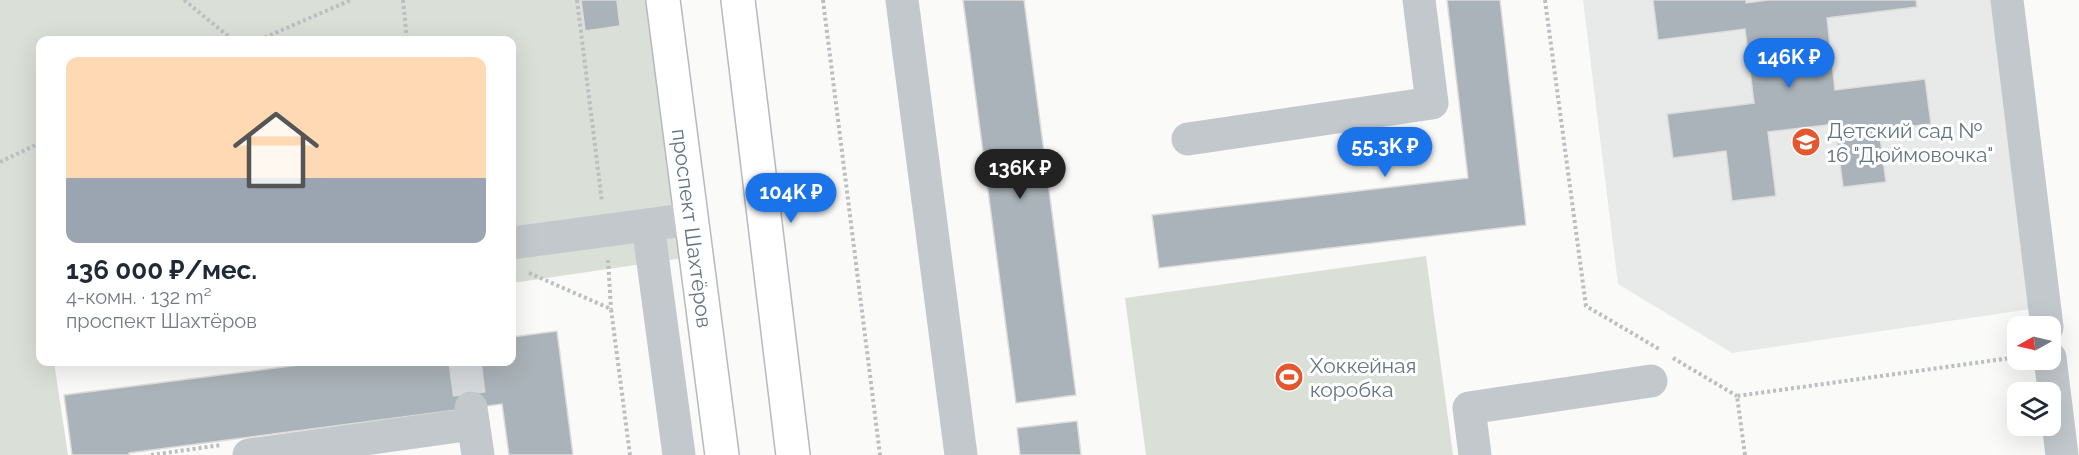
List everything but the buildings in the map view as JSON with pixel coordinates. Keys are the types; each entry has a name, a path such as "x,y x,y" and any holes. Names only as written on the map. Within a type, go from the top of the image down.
{"main road":[{"name":"проспект Шахтёров","path":"663,0 722,455"},
{"path":"738,0 793,455"}],"lane":[{"path":"902,0 961,455"},
{"path":"1188,139 1432,103 1419,0"},
{"path":"2007,0 2046,316"},
{"path":"516,257 606,230 691,219"},
{"path":"648,225 679,455"},
{"path":"2051,370 2062,455"},
{"path":"1475,455 1469,408 1651,381"},
{"path":"249,455 474,429"}],"path":[{"path":"184,0 228,36"},
{"path":"268,36 351,0"},
{"path":"403,0 407,36"},
{"path":"578,0 606,230 611,309 630,455"},
{"path":"823,0 880,455"},
{"path":"1545,0 1586,306 1737,396 2007,359"},
{"path":"0,162 36,145"},
{"path":"516,257 611,309"},
{"path":"1737,396 1745,455"}],"shaded area":[{"path":"0,0 663,0 697,256 516,282 516,36 36,36 36,366 55,366 68,455 0,455"},
{"name":"Детский сад № 16 \"Дюймовочка\"","path":"1583,0 1993,0 2031,309 1732,353 1618,284"},
{"name":"Хоккейная коробка","path":"1426,256 1453,455 1146,455 1125,298"}],"tunnel":[{"path":"466,366 471,408"}],"place":[{"name":"Детский сад № 16 \"Дюймовочка\"","path":"1806,142"},
{"name":"Хоккейная коробка","path":"1289,377"}]}
